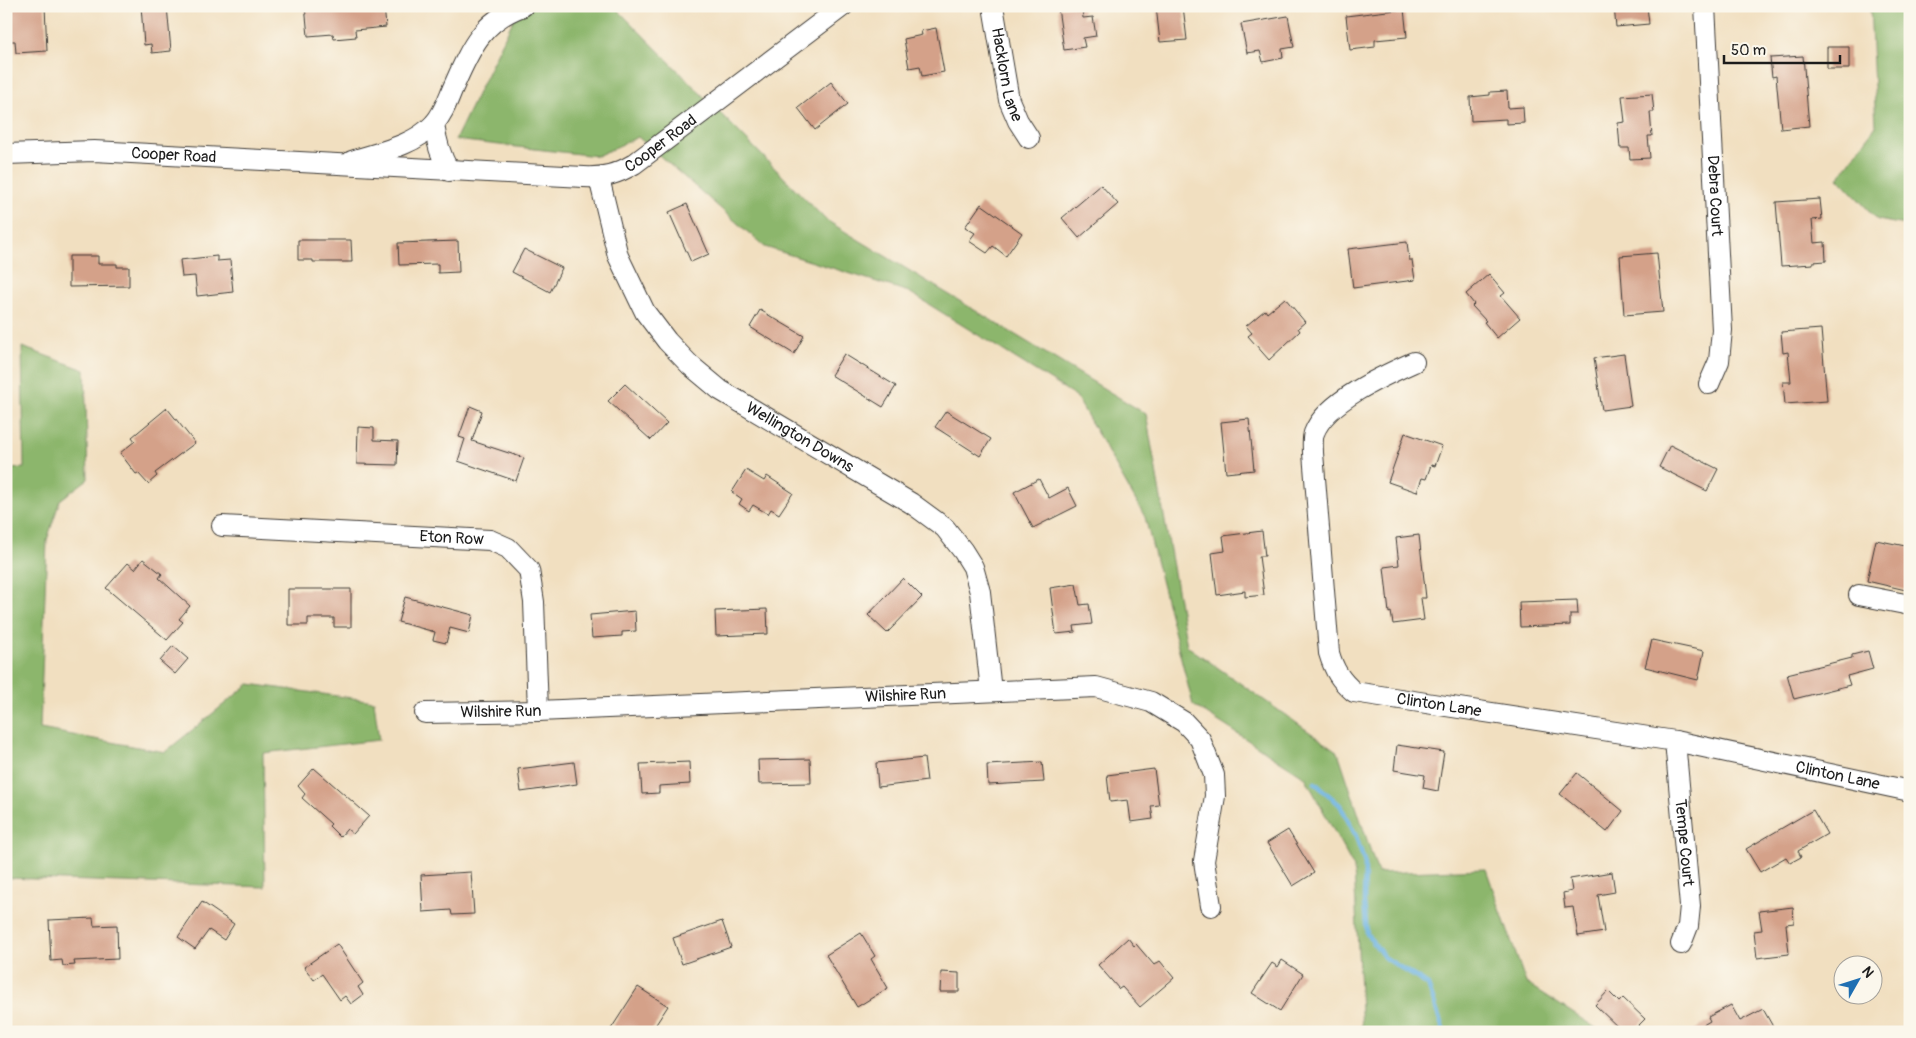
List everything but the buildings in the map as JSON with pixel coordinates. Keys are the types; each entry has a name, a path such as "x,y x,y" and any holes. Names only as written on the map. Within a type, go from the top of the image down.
{"street":[{"name":"Cooper Road","path":"341,165 398,147 422,134 434,124 443,113 471,48 485,29 514,9 523,6"},
{"name":"Hacklorn Lane","path":"993,6 1009,100 1018,121 1029,138"},
{"name":"Debra Court","path":"1705,6 1722,330 1719,361 1709,384"},
{"name":"Cooper Road","path":"6,154 94,151 599,178 619,173 634,164 839,7"},
{"path":"434,124 436,142 449,171"},
{"name":"Wellington Downs","path":"599,178 618,256 645,312 667,342 690,365 720,390 911,502 945,528 963,551 973,567 980,592 991,691"},
{"name":"Clinton Lane","path":"1414,362 1357,390 1331,411 1321,422 1314,434 1313,453 1329,652 1333,668 1342,682 1354,692 1675,741 1910,791"},
{"name":"Eton Row","path":"222,526 490,540 508,548 529,570 534,602 538,711"},
{"path":"1859,595 1910,605"},
{"name":"Wilshire Run","path":"425,713 538,711 1096,687 1151,702 1184,722 1200,739 1214,775 1215,796 1204,861 1211,906"},
{"name":"Tempe Court","path":"1675,741 1690,906 1688,926 1681,944"}],"green space":[{"path":"520,6 614,6 826,220 1146,414 1187,646 1338,752 1378,873 1486,869 1526,983 1602,1032 1362,1032 1354,868 1305,777 1193,705 1145,517 1076,396 909,292 765,247 638,137 597,156 455,140"},
{"path":"1870,6 1910,6 1910,226 1878,220 1838,178 1876,126"},
{"path":"22,347 85,370 88,479 60,500 47,540 40,729 165,752 249,684 374,701 379,740 263,753 265,887 6,878 6,469 24,468"}],"waterway":[{"path":"1315,783 1340,805 1356,836 1365,864 1364,902 1367,934 1384,957 1428,985 1444,1032"}]}
